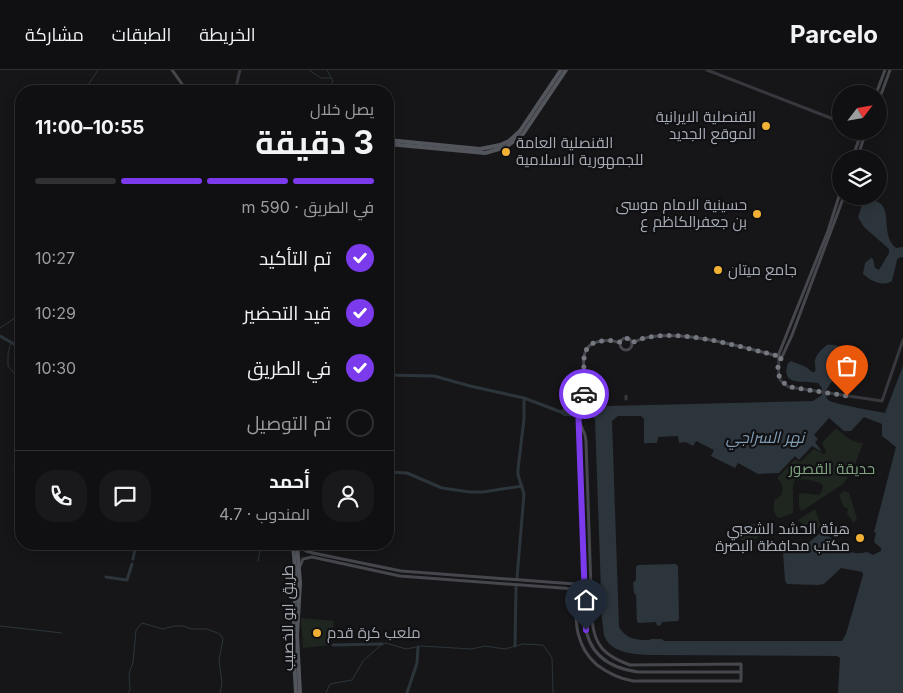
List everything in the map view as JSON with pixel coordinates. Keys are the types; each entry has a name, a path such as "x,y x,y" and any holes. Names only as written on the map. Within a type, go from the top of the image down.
{"main road":[{"path":"172,70 183,85"},
{"path":"557,80 561,70"},
{"path":"394,142 480,149 500,145 509,141 520,131 566,70"},
{"path":"879,85 885,70"},
{"path":"885,85 890,70"},
{"path":"881,79 886,81"},
{"path":"780,357 792,336 841,205"},
{"path":"780,357 828,231 835,206 840,208"},
{"path":"620,342 620,346 625,350 630,348 632,343 650,336 695,338 780,357"},
{"path":"632,343 630,339 626,338 620,342 603,340 586,347 584,354 585,392 578,404 585,623 588,638 596,653 610,664 627,670 638,672 741,672"},
{"path":"575,586 579,641 588,656 604,670 625,680 741,681 741,664 630,664 617,660 606,653 596,641 592,619 586,441 579,419"},
{"name":"طريق ابو الخصيب","path":"294,550 296,579 296,693"},
{"name":"طريق ابو الخصيب","path":"299,550 300,593 295,635 300,693"},
{"path":"305,550 395,570 575,586"},
{"path":"300,567 303,559 312,557 400,576 575,586"}],"street":[{"path":"236,85 240,70"},
{"path":"707,70 832,119"},
{"path":"780,357 779,378 790,387 882,401 903,340"}],"green space":[{"name":"حديقة القصور","path":"836,428 852,440 863,443 853,469 843,484 802,511 799,507 799,495 801,493 819,495 823,485 809,480 795,480 793,485 793,513 780,518 777,517 774,512 774,500 783,491 777,478 795,459 800,462 814,449 824,454 826,451 822,443"},
{"path":"844,491 849,493 857,518 854,523 847,514 848,509 844,507 839,495"},
{"path":"815,509 821,526 813,534 810,531 812,526 809,524 805,526 798,520"},
{"path":"746,524 772,524 759,537 751,540 741,540 739,538 739,529"},
{"name":"ملعب كرة قدم","path":"301,618 334,621 331,645 303,648"}],"water":[{"path":"862,205 883,206 891,242 896,248 903,247 903,257 898,258 892,281 888,283 877,282 863,274 865,263 871,258 875,268 879,270 889,253 889,249 864,227 858,217"},
{"name":"نهر السراجي","path":"827,345 840,347 844,354 842,365 826,392 828,400 838,403 885,413 903,366 903,693 838,693 840,658 837,656 648,655 623,651 611,646 604,635 602,619 595,419 593,417 564,416 559,412 565,407 813,401 822,395 822,388 818,383 800,382 790,379 786,371 788,363 791,361 815,372 815,360","holes":["618,416 641,416 644,419 644,443 657,443 658,437 678,436 679,443 686,442 693,446 696,441 714,450 711,456 735,468 738,463 758,474 779,473 795,456 799,460 812,446 822,452 815,442 818,439 814,435 829,418 844,431 851,431 864,417 882,424 882,436 896,447 874,532 876,533 874,542 881,548 881,551 873,555 867,552 854,553 848,551 822,531 804,547 787,548 783,551 785,581 787,584 824,584 841,568 862,572 863,575 846,634 842,641 664,641 662,639 636,639 622,631 619,627 612,421"]},
{"path":"676,564 678,566 678,621 662,622 661,625 657,626 656,622 637,622 636,595 633,583 636,580 636,567 638,565"}],"waterway":[{"path":"88,85 98,70"},
{"path":"309,70 321,78 331,78"},
{"path":"327,70 333,81 331,85"},
{"path":"0,328 15,318"},
{"path":"0,336 15,345"},
{"path":"11,342 8,366 15,375"},
{"path":"394,375 434,376 524,398 561,412"},
{"path":"517,578 524,494 518,475 524,419 524,398"},
{"path":"14,471 15,467"},
{"path":"394,472 407,473 442,488 470,492 522,486"},
{"path":"133,559 135,550"},
{"path":"258,561 260,550"},
{"path":"106,577 127,580 132,564"},
{"path":"515,646 516,587"},
{"path":"128,693 130,690 129,674 133,662 136,630 142,623 163,629 174,626 207,629 220,634 223,639 219,660 222,683 220,693"},
{"path":"0,626 62,633"},
{"path":"326,693 330,684 352,680 363,661 382,644 386,643 406,649 421,646 471,649 485,646 505,649 523,644 543,645 552,658 553,693"},
{"path":"333,645 382,644"},
{"path":"407,693 417,663 418,647"}],"way so far":[{"path":"584,394 584,354 586,347 592,343 603,340 620,342 626,338 630,339 632,343 650,336 674,336 715,341 782,357 779,361 778,372 779,378 784,384 790,387 847,396"}],"place":[{"name":"القنصلية الايرانية الموقع الجديد","path":"766,126"},
{"name":"القنصلية العامة للجمهورية الاسلامية","path":"506,152"},
{"name":"حسينية الامام موسى بن جعفرالكاظم ع","path":"757,214"},
{"name":"جامع ميتان","path":"718,270"},
{"name":"هيئة الحشد الشعبي مكتب محافظة البصرة","path":"860,538"},
{"name":"ملعب كرة قدم","path":"317,633"}],"route":[{"path":"584,394 578,404 586,630"}]}
